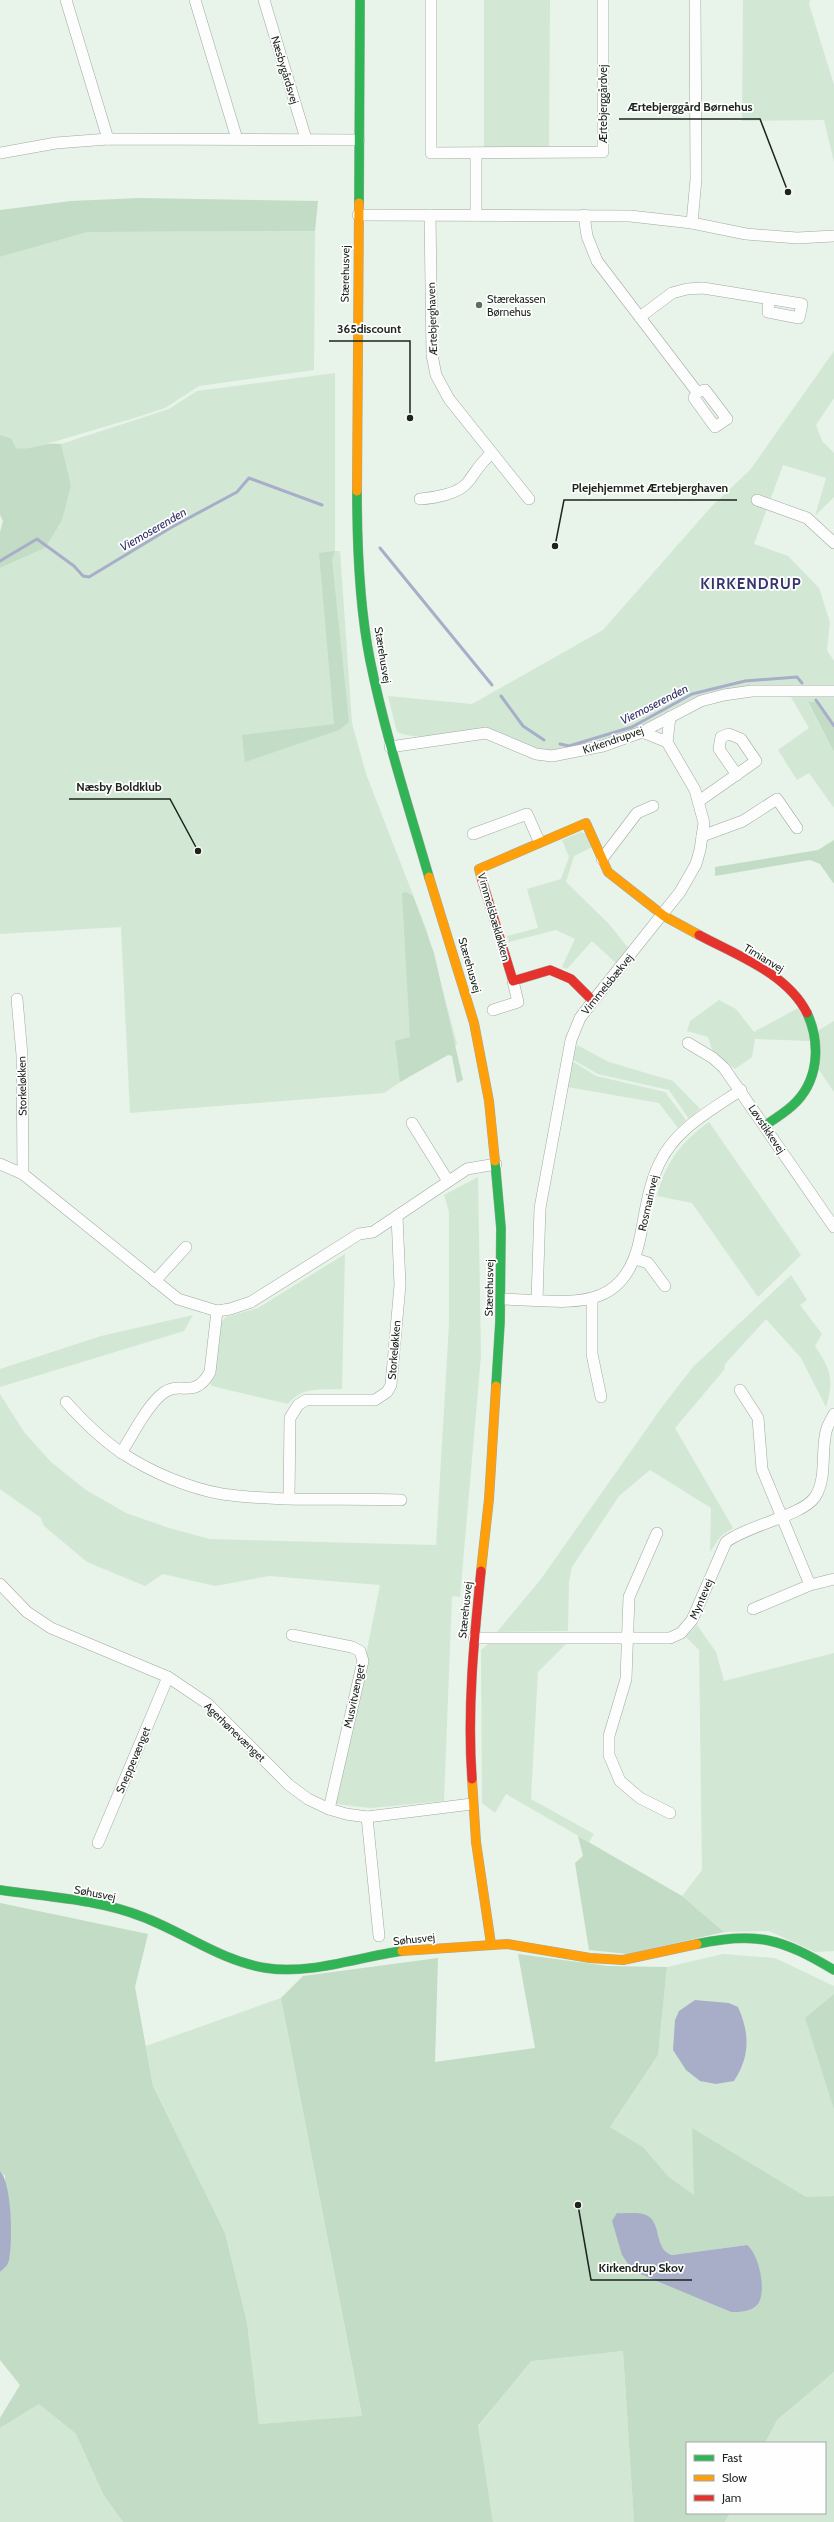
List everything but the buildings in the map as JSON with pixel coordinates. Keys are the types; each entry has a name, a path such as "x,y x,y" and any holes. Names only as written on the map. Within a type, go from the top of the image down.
{"street":[{"path":"66,0 108,139"},
{"path":"195,0 237,139"},
{"name":"Næsbygårdsvej","path":"264,0 306,139"},
{"name":"Stærehusvej","path":"360,0 356,403 359,550 370,659 390,747 453,949 474,1023 489,1101 501,1228 502,1299 489,1499 474,1638 470,1751 472,1804 491,1944"},
{"name":"Ærtebjerggårdvej","path":"431,0 431,153 603,152 603,0"},
{"path":"692,223 696,179 695,0"},
{"path":"0,153 49,144 108,139 359,140"},
{"path":"476,153 476,215"},
{"path":"358,215 630,216 692,223 746,234 797,238 834,236"},
{"name":"Ærtebjerghaven","path":"430,215 432,354 436,375 449,398 529,499"},
{"path":"584,216 587,236 597,261 697,392"},
{"path":"640,317 672,293 687,289 703,288 769,299"},
{"path":"420,499 439,498 467,483 478,464 492,453"},
{"path":"757,500 807,518 834,543"},
{"name":"Kirkendrupvej","path":"390,747 486,733 536,754 552,756 603,746 642,732 701,701 724,695 752,691 834,691"},
{"path":"642,732 667,742 670,717"},
{"name":"Vimmelsbækvej","path":"537,1300 540,1208 568,1058 572,1040 580,1018 664,916 696,864 704,823 700,801 691,781 667,742"},
{"path":"700,801 737,775"},
{"path":"702,836 743,821 777,799 797,828"},
{"path":"602,859 637,813 653,806"},
{"path":"473,834 527,814 539,842"},
{"name":"Vimmelsbækløkken","path":"494,1010 518,1002 479,869 586,823 608,872 664,916"},
{"name":"Timianvej","path":"664,916 776,977 793,992 806,1010 814,1029 817,1050 814,1068 805,1090 792,1106 764,1126"},
{"path":"512,981 550,970 571,979 593,1001"},
{"name":"Storkeløkken","path":"17,999 22,1055 23,1174"},
{"name":"Løvstikkevej","path":"688,1043 713,1058 741,1090 834,1227"},
{"name":"Rosmarinvej","path":"502,1299 592,1300 608,1292 621,1282 636,1259 652,1182 659,1163 674,1140 690,1124 741,1090"},
{"path":"412,1123 448,1181"},
{"path":"0,1164 23,1174 178,1299 217,1311 230,1309 251,1302 359,1234 373,1232 467,1169 496,1164"},
{"name":"Storkeløkken","path":"289,1498 290,1418 298,1405 306,1400 375,1400 387,1392 392,1385 400,1285 397,1216"},
{"path":"155,1281 186,1247"},
{"path":"636,1259 648,1263 665,1286"},
{"path":"592,1300 592,1354 600,1397"},
{"path":"121,1452 162,1393 176,1388 192,1389 206,1379 210,1372 217,1311"},
{"path":"740,1390 758,1418 762,1469 810,1585"},
{"path":"66,1402 95,1432 121,1452 163,1474 210,1490 255,1497 401,1500"},
{"name":"Myntevej","path":"474,1638 670,1638 681,1633 692,1620 726,1542 737,1534 804,1507 815,1496 820,1482 827,1428 834,1414"},
{"path":"656,1533 629,1597 626,1679 609,1736 609,1755 620,1781 640,1798 670,1813"},
{"path":"753,1609 810,1585 834,1579"},
{"name":"Agerhønevænget","path":"0,1584 27,1612 51,1628 168,1677 208,1704 289,1785 308,1799 329,1809 346,1814 367,1817 472,1804"},
{"name":"Musvitvænget","path":"292,1634 352,1647 360,1651 363,1661 329,1809"},
{"name":"Sneppevænget","path":"98,1843 168,1677"},
{"path":"367,1817 379,1936"},
{"name":"Søhusvej","path":"0,1890 89,1903 121,1910 172,1929 229,1957 270,1969 312,1966 388,1954 491,1944 531,1948 598,1959 622,1960 654,1956 721,1940 743,1937 762,1938 786,1944 834,1970"}],"green space":[{"path":"484,0 550,0 549,148 484,148"},
{"path":"743,0 810,0 809,4 834,85 834,162 824,120 742,121"},
{"path":"139,198 318,201 315,231 88,232 0,257 0,210 71,201"},
{"path":"315,231 314,370 199,386 165,408 26,450 16,448 11,438 0,435 0,257 88,232"},
{"path":"834,351 834,398 816,425 822,441 834,453 834,497 815,516 826,478 783,465 754,544 788,556 819,588 830,622 827,650 834,661 834,728 818,702 808,703 834,752 834,808 809,773 797,780 778,750 809,728 784,685 727,689 704,694 681,704 617,738 603,743 562,750 548,751 535,749 504,735 484,730 428,736 407,735 397,732 388,696 472,704 603,630 711,507 750,470"},
{"path":"335,373 335,551 340,551 352,723 366,774 427,931 457,1044 384,1093 130,1113 121,927 0,934 0,568 45,548 71,485 61,444 169,409 197,391"},
{"path":"0,435 11,438 16,448 22,449 55,443 61,444 71,485 62,520 45,548 0,568 0,532 3,521 0,515"},
{"path":"335,551 332,560 349,722 339,730 245,762 242,735 334,724 319,553"},
{"path":"808,702 818,702 834,728 834,752"},
{"path":"581,832 587,835 592,847 574,856 566,882 609,924 629,949 617,964 592,941 567,969 562,967 575,939 556,930 509,942 507,936 538,928 527,889 561,879 569,857 562,840"},
{"path":"834,840 834,884 820,864 810,860 715,876 715,867 818,850"},
{"path":"406,892 413,896 434,953 463,1080 457,1083 452,1056 448,1055 400,1082 395,1041 410,1037 402,893"},
{"path":"719,1000 736,1009 754,1032 798,1008 805,1018 810,1041 755,1039 752,1057 735,1069 713,1053 708,1037 687,1031 690,1021"},
{"path":"834,1021 834,1092 819,1070 819,1030"},
{"path":"577,1045 609,1062 673,1081 700,1109 689,1119 669,1090 598,1074 572,1059"},
{"path":"572,1061 596,1076 665,1092 686,1120 678,1128 659,1103 567,1087"},
{"path":"709,1122 801,1255 758,1297 692,1203 657,1196 660,1184 676,1154 699,1129"},
{"path":"478,1177 481,1356 460,1597 452,1596 444,1801 371,1808 336,1804 380,1585 269,1576 215,1586 163,1574 145,1586 87,1562 44,1526 41,1518 0,1489 0,1394 24,1432 51,1462 86,1490 126,1513 169,1528 210,1539 436,1545 449,1324 449,1212 444,1195"},
{"path":"345,1254 342,1389 312,1390 300,1394 288,1404 212,1386 210,1383 215,1376 220,1323 226,1317 258,1308"},
{"path":"791,1275 807,1300 800,1305 822,1334 815,1346 825,1362 830,1375 830,1390 826,1407 801,1358 766,1319 725,1364 724,1370 675,1428 733,1528 721,1536 710,1552 711,1508 650,1470 619,1496 572,1567 569,1582 568,1631 497,1632 541,1579 662,1407 693,1367"},
{"path":"193,1315 184,1331 0,1387 0,1369 101,1336"},
{"path":"697,1625 716,1652 724,1681 834,1653 834,1951 815,1952 769,1931 724,1932 682,1896 702,1870 699,1650 686,1637"},
{"path":"567,1643 538,1672 531,1799 594,1834 589,1842 506,1794 495,1813 482,1803 481,1650 488,1644"},
{"path":"578,1836 682,1896 724,1932 628,1954 589,1950 575,1863 583,1856"},
{"path":"0,1903 148,1934 135,1987 153,2086 225,2233 247,2322 259,2424 362,2416 281,1998 303,1976 438,1958 435,2062 535,2048 518,1954 608,1966 667,1967 658,2055 610,2127 643,2147 669,2177 694,2195 692,2128 806,2197 834,2196 834,2372 777,2420 766,2442 686,2442 686,2514 729,2514 725,2522 634,2522 623,2351 531,2361 478,2426 493,2522 123,2522 103,2494 76,2434 39,2404 0,2428 0,2418 20,2385 0,2360 0,2272 5,2268 5,2176 0,2171","holes":["641,2214 655,2225 663,2249 672,2255 747,2245 731,2312 685,2292"]},
{"path":"723,1954 775,1958 834,1986 834,1994 805,2018 834,2110 834,2196 806,2198 692,2129 695,2196 669,2177 643,2147 610,2127 658,2055 667,1967"},
{"path":"834,1994 834,2110 805,2018"},
{"path":"281,1998 362,2417 259,2424 247,2322 225,2233 153,2086 146,2046"},
{"path":"623,2351 634,2522 493,2522 478,2427 531,2360"},
{"path":"834,2372 834,2522 725,2522 729,2514 826,2514 826,2442 766,2442 777,2420"},
{"path":"39,2404 76,2434 103,2494 123,2522 0,2522 0,2428"}],"water":[{"path":"695,2000 729,2003 738,2007 745,2026 746,2045 743,2063 734,2081 716,2084 700,2081 686,2070 673,2050 675,2020 679,2011"},
{"path":"0,2171 4,2178 9,2200 11,2241 8,2264 0,2272"},
{"path":"617,2213 637,2213 648,2216 655,2225 663,2248 666,2252 672,2255 747,2245 755,2256 762,2282 761,2298 758,2304 749,2310 742,2312 731,2312 633,2271 622,2255 612,2221"}],"waterway":[{"name":"Viemoserenden","path":"0,561 37,539 74,566 83,576 89,577 172,527 237,492 249,478 322,505"},
{"name":"Viemoserenden","path":"380,548 492,685"},
{"name":"Viemoserenden","path":"560,744 569,746 632,727 692,694 745,681 797,677 802,683"},
{"name":"Viemoserenden","path":"501,696 523,726 544,740"},
{"name":"Viemoserenden","path":"816,700 834,726"}],"traffic: fast":[{"path":"359,203 360,0"},
{"path":"357,491 360,576 364,620 370,660 390,742 429,877"},
{"path":"764,1126 789,1109 808,1086 815,1062 816,1050 807,1013"},
{"path":"495,1161 501,1228 500,1322 496,1386"},
{"path":"0,1890 73,1899 126,1911 158,1923 218,1953 266,1968 283,1970 317,1967 402,1951"},
{"path":"697,1944 736,1938 768,1940 799,1951 834,1970"}],"traffic: slow":[{"path":"357,491 359,203"},
{"path":"482,880 479,869 586,823 608,872 664,916 699,935"},
{"path":"429,877 474,1023 489,1101 495,1161"},
{"path":"481,1571 489,1499 496,1386"},
{"path":"472,1779 476,1842 491,1944"},
{"path":"402,1951 507,1944 590,1958 623,1960 697,1944"}],"traffic: jam":[{"path":"482,880 513,981 550,970 571,979 593,1001"},
{"path":"699,935 759,966 774,976 798,999 807,1013"},
{"path":"472,1779 470,1727 471,1700 481,1571"}],"place":[{"name":"Ærtebjerggård Børnehus","path":"788,192"},
{"name":"Stærekassen Børnehus","path":"479,305"},
{"name":"365discount","path":"410,418"},
{"name":"Plejehjemmet Ærtebjerghaven","path":"555,546"},
{"name":"Næsby Boldklub","path":"198,851"},
{"name":"Kirkendrup Skov","path":"578,2205"}],"district":[{"name":"KIRKENDRUP","path":"751,584"}]}
